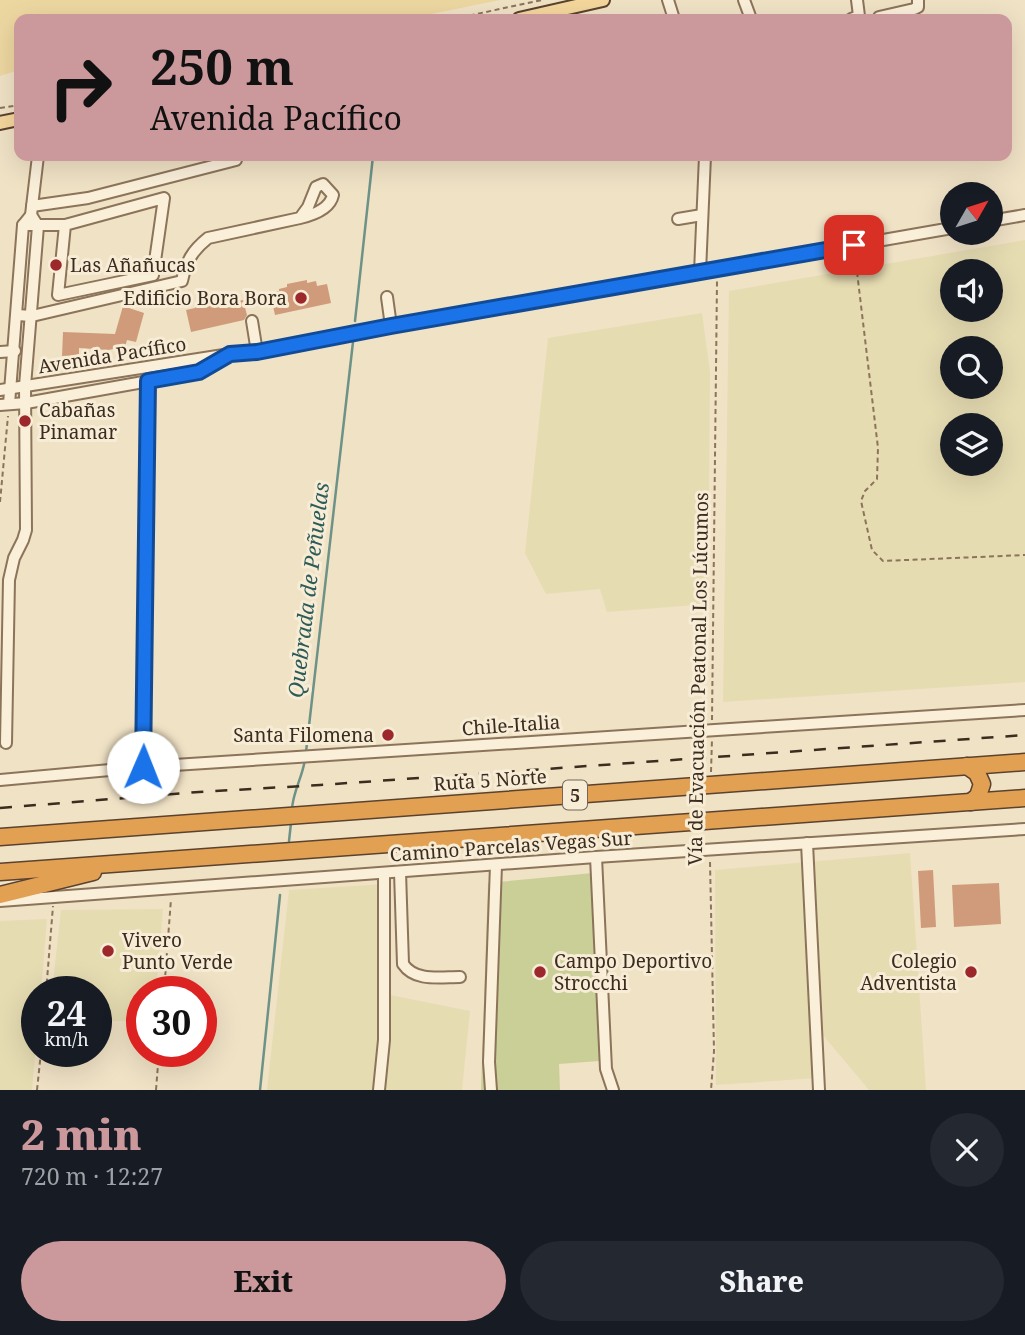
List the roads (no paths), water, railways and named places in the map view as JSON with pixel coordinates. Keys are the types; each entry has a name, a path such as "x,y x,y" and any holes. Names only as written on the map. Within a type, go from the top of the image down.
{"highway":[{"name":"Ruta 5 Norte","path":"0,837 1025,762"},
{"path":"967,766 977,773 982,784 978,796 971,802"},
{"name":"5","path":"0,872 1025,798"},
{"path":"0,895 137,861"}],"main road":[{"path":"541,14 603,0"}],"street":[{"path":"888,14 914,9 918,7 918,0"},
{"path":"4,405 5,389 15,351 23,225 32,210 37,161"},
{"path":"32,210 232,161"},
{"path":"700,272 705,161"},
{"path":"23,225 65,225 164,198 153,275 58,295 65,225"},
{"path":"6,743 9,580 14,558 26,530 25,386 38,226 32,210"},
{"path":"678,219 702,215"},
{"path":"1003,219 1025,215"},
{"path":"17,315 32,316 182,281 186,263 196,247 208,238 300,218"},
{"name":"Avenida Pacífico","path":"5,389 257,352 940,230"},
{"path":"387,297 391,326"},
{"path":"252,321 257,352"},
{"path":"0,352 15,351"},
{"name":"Avenida Pacífico","path":"4,405 199,372 230,354"},
{"path":"143,767 148,381"},
{"name":"Chile-Italia","path":"0,780 143,767 1025,710"},
{"name":"Camino Parcelas Vegas Sur","path":"0,901 596,857 1025,829"},
{"path":"807,843 820,1090"},
{"path":"596,857 606,1069 613,1090"},
{"path":"491,1090 489,1062 496,865"},
{"path":"400,872 405,968 419,976 460,977"},
{"path":"379,1090 384,1040 384,873"}],"waterway":[{"name":"Quebrada de Peñuelas","path":"355,321 372,161"},
{"name":"Quebrada de Peñuelas","path":"306,752 353,342"},
{"name":"Quebrada de Peñuelas","path":"292,809 305,759"},
{"name":"Quebrada de Peñuelas","path":"289,841 291,823"},
{"name":"Quebrada de Peñuelas","path":"260,1090 280,895"}],"railway":[{"path":"0,808 1025,735"}],"place":[{"name":"Las Añañucas","path":"56,265"},
{"name":"Edificio Bora Bora","path":"301,298"},
{"name":"Cabañas Pinamar","path":"25,421"},
{"name":"Santa Filomena","path":"388,735"},
{"name":"Vivero Punto Verde","path":"108,951"},
{"name":"Campo Deportivo Strocchi","path":"540,972"},
{"name":"Colegio Adventista","path":"971,972"}]}
